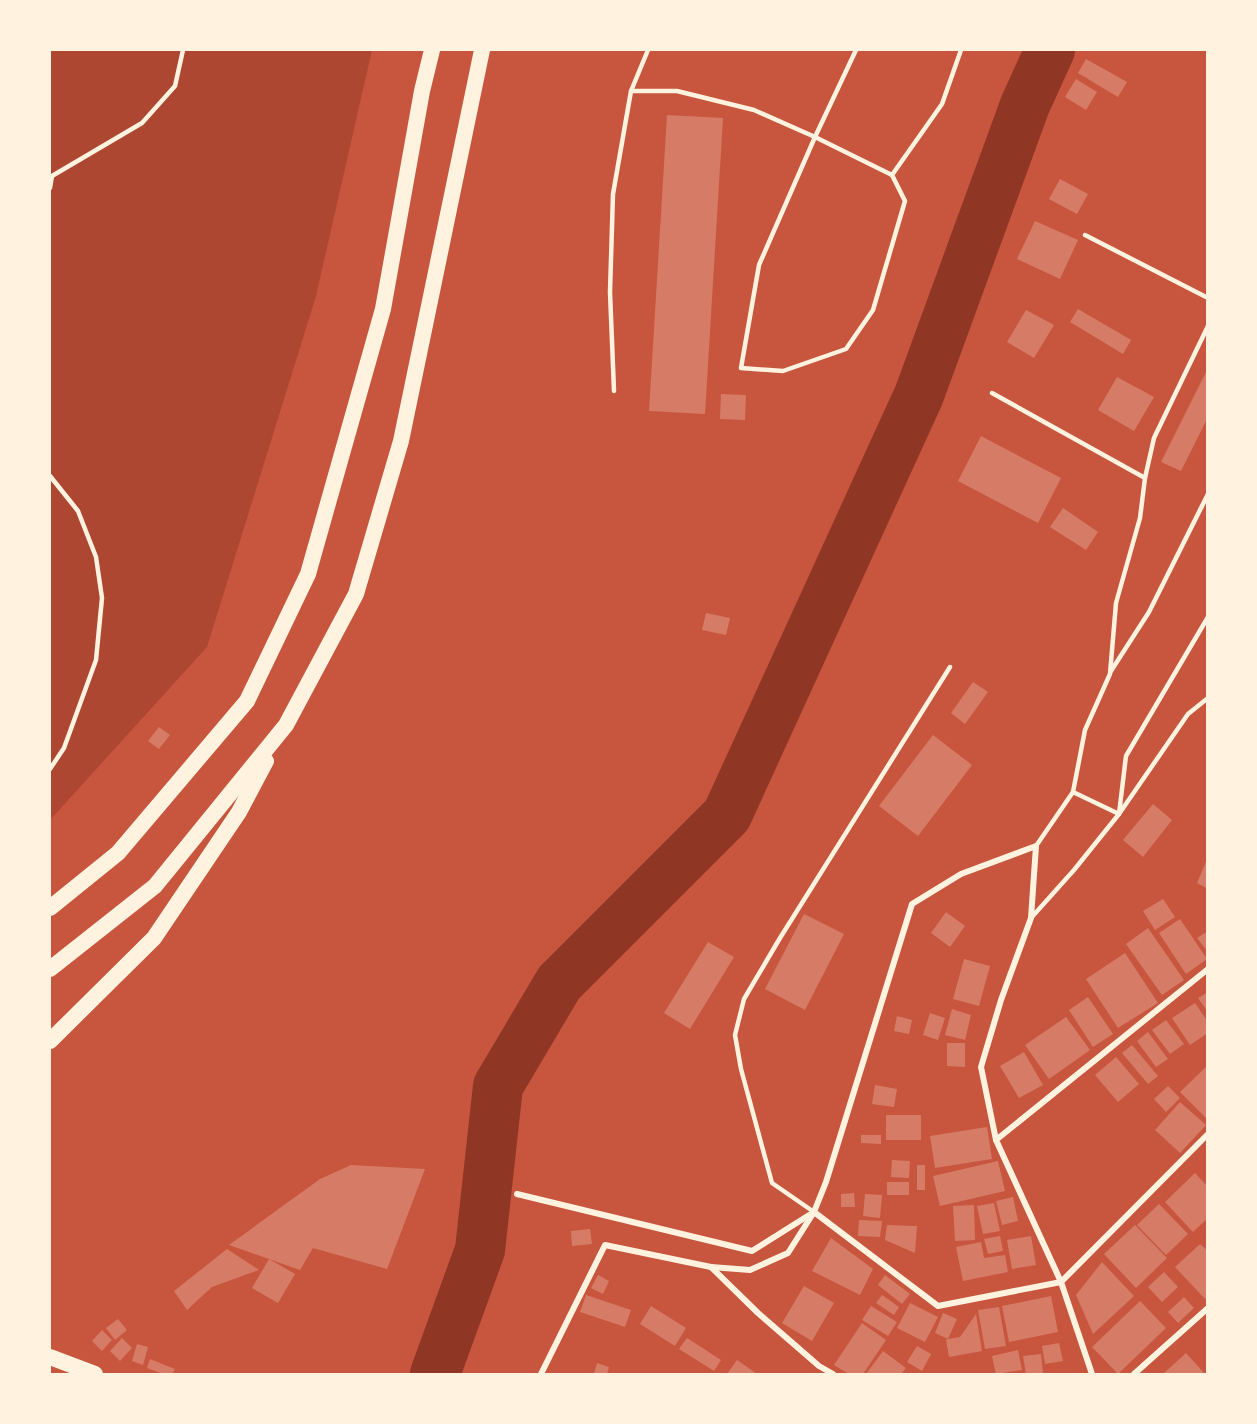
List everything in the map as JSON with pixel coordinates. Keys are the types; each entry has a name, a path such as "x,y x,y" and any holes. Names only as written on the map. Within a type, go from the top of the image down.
{"highway":[{"path":"50,908 118,854 247,701 308,574 383,309 422,91 432,50"},
{"path":"50,1041 154,938 239,812 356,594 398,452 482,50"},
{"path":"50,969 156,885 286,725"},
{"path":"50,1027 91,1000"},
{"path":"50,1357 95,1374"}],"street":[{"path":"541,1374 605,1245 711,1268 750,1270 788,1253 814,1212 826,1182 912,904 961,874 1036,846 1030,918 1001,1000 981,1067 996,1140 1061,1282 1092,1374"},
{"path":"996,1140 1208,969"},
{"path":"814,1212 938,1306 1061,1282 1208,1134"},
{"path":"517,1194 752,1251 814,1212"},
{"path":"711,1268 819,1366 834,1374"},
{"path":"1134,1374 1207,1311"}],"lane":[{"path":"50,188 52,176 142,123 175,86 183,50"},
{"path":"422,91 426,50"},
{"path":"614,392 610,292 613,194 631,91 648,50"},
{"path":"631,91 677,91 743,107 815,136 892,174 905,201 873,310 846,349 783,371 741,368 759,265 815,136 856,50"},
{"path":"892,174 942,104 961,50"},
{"path":"1085,235 1208,298"},
{"path":"1110,674 1116,603 1140,518 1145,478 1154,438 1208,326"},
{"path":"993,393 1145,478"},
{"path":"50,476 78,511 96,557 102,598 96,660 64,748 50,769"},
{"path":"1036,846 1073,792 1085,730 1110,674 1149,612 1208,494"},
{"path":"1119,814 1126,756 1208,617"},
{"path":"814,1212 772,1183 741,1070 735,1035 744,999 950,667"},
{"path":"1030,918 1074,870 1119,814 1188,714 1208,698"},
{"path":"1073,792 1119,814"}],"shaded area":[{"path":"50,50 372,50 316,296 207,647 50,820"}],"building":[{"path":"1086,59 1127,82 1118,97 1078,73"},
{"path":"1076,79 1097,92 1086,110 1065,97"},
{"path":"667,115 723,118 705,414 649,411"},
{"path":"1060,179 1088,194 1077,214 1049,199"},
{"path":"1035,221 1078,240 1060,279 1017,259"},
{"path":"1078,309 1131,340 1123,354 1070,322"},
{"path":"1026,310 1054,325 1034,358 1007,342"},
{"path":"1208,368 1208,417 1181,471 1161,462"},
{"path":"1117,377 1154,397 1134,431 1098,410"},
{"path":"721,394 746,395 745,420 720,419"},
{"path":"981,436 1061,478 1038,523 958,481"},
{"path":"1063,508 1098,532 1086,550 1050,527"},
{"path":"706,613 730,618 726,635 702,630"},
{"path":"973,682 988,692 965,724 951,713"},
{"path":"159,727 170,735 159,749 148,741"},
{"path":"933,735 972,765 918,836 879,806"},
{"path":"1153,804 1172,820 1143,857 1123,840"},
{"path":"1208,857 1208,889 1197,883"},
{"path":"1163,899 1175,917 1155,930 1143,911"},
{"path":"946,912 965,926 950,947 931,933"},
{"path":"804,914 844,934 805,1010 765,989"},
{"path":"1180,919 1207,959 1186,974 1159,933"},
{"path":"1148,928 1184,980 1162,995 1126,944"},
{"path":"1208,931 1208,952 1197,938"},
{"path":"708,942 734,957 690,1029 664,1013"},
{"path":"1125,953 1158,1003 1118,1028 1086,979"},
{"path":"964,959 990,966 979,1006 953,999"},
{"path":"1208,992 1208,1012 1198,998"},
{"path":"1088,997 1113,1034 1093,1047 1069,1010"},
{"path":"1195,1003 1208,1022 1208,1033 1190,1045 1172,1018"},
{"path":"952,1009 971,1015 965,1040 945,1035"},
{"path":"930,1013 945,1018 938,1040 923,1035"},
{"path":"897,1016 912,1020 909,1034 894,1031"},
{"path":"1066,1017 1090,1050 1049,1079 1025,1045"},
{"path":"1166,1020 1184,1044 1170,1054 1152,1030"},
{"path":"1148,1032 1168,1059 1156,1067 1137,1041"},
{"path":"947,1043 965,1043 965,1067 947,1066"},
{"path":"1132,1045 1158,1076 1148,1084 1122,1053"},
{"path":"1024,1052 1043,1085 1019,1098 1000,1066"},
{"path":"1116,1057 1139,1084 1118,1102 1095,1075"},
{"path":"1208,1065 1208,1120 1180,1092"},
{"path":"875,1085 897,1089 894,1107 872,1104"},
{"path":"1168,1086 1180,1098 1166,1112 1154,1099"},
{"path":"1180,1102 1206,1125 1180,1153 1155,1130"},
{"path":"886,1115 921,1115 921,1140 886,1140"},
{"path":"987,1127 992,1159 935,1168 930,1136"},
{"path":"861,1135 881,1135 881,1144 861,1143"},
{"path":"892,1160 910,1161 909,1178 891,1177"},
{"path":"998,1161 1005,1191 940,1206 933,1176"},
{"path":"351,1165 425,1169 387,1269 313,1248 300,1270 229,1245 320,1179"},
{"path":"917,1165 925,1165 925,1190 917,1190"},
{"path":"1195,1173 1208,1187 1208,1218 1193,1232 1165,1202"},
{"path":"887,1182 909,1182 909,1195 887,1195"},
{"path":"854,1193 855,1207 841,1207 841,1194"},
{"path":"865,1194 882,1195 880,1218 863,1216"},
{"path":"1013,1197 1018,1221 1002,1225 996,1201"},
{"path":"994,1203 1000,1231 983,1234 977,1206"},
{"path":"1159,1204 1188,1234 1166,1255 1137,1225"},
{"path":"974,1205 975,1240 955,1241 953,1206"},
{"path":"859,1220 882,1221 880,1237 858,1236"},
{"path":"887,1225 917,1226 915,1253 885,1240"},
{"path":"1135,1225 1167,1258 1136,1288 1104,1254"},
{"path":"590,1229 592,1244 572,1246 571,1231"},
{"path":"1000,1236 1003,1251 988,1254 984,1239"},
{"path":"1031,1236 1036,1265 1012,1269 1007,1240"},
{"path":"831,1238 873,1269 860,1295 812,1271"},
{"path":"981,1242 984,1258 1005,1255 1008,1272 963,1281 956,1247"},
{"path":"1200,1244 1208,1251 1208,1297 1205,1299 1175,1267"},
{"path":"227,1249 259,1270 212,1287 187,1310 174,1291"},
{"path":"269,1259 295,1274 278,1303 252,1288"},
{"path":"1102,1262 1134,1296 1093,1334 1076,1295"},
{"path":"1164,1272 1178,1287 1162,1302 1148,1287"},
{"path":"598,1275 609,1281 603,1294 591,1288"},
{"path":"885,1275 910,1294 902,1304 878,1285"},
{"path":"804,1286 834,1303 812,1341 782,1323"},
{"path":"586,1295 631,1310 625,1327 580,1312"},
{"path":"882,1295 899,1307 894,1315 876,1303"},
{"path":"1051,1296 1058,1332 1009,1342 1002,1306"},
{"path":"1184,1297 1194,1308 1178,1323 1168,1312"},
{"path":"1140,1301 1166,1328 1118,1374 1092,1347"},
{"path":"910,1303 938,1317 925,1342 897,1328"},
{"path":"651,1306 686,1328 675,1346 640,1324"},
{"path":"871,1306 897,1322 888,1336 862,1320"},
{"path":"999,1307 1006,1346 985,1349 978,1310"},
{"path":"943,1313 957,1319 948,1339 935,1333"},
{"path":"976,1314 982,1351 949,1357 946,1340 960,1337"},
{"path":"118,1319 127,1330 115,1340 106,1328"},
{"path":"862,1323 886,1340 863,1374 849,1374 834,1365"},
{"path":"102,1330 112,1340 102,1351 92,1341"},
{"path":"122,1338 132,1348 120,1361 110,1351"},
{"path":"687,1338 721,1360 714,1371 679,1349"},
{"path":"1059,1343 1063,1361 1045,1364 1042,1346"},
{"path":"137,1344 148,1347 143,1365 132,1361"},
{"path":"917,1346 931,1354 922,1371 907,1362"},
{"path":"1018,1350 1022,1370 996,1374 992,1356"},
{"path":"883,1351 906,1368 901,1374 866,1374"},
{"path":"1186,1353 1205,1374 1163,1374"},
{"path":"1041,1354 1043,1374 1026,1374 1023,1356"},
{"path":"150,1359 175,1369 172,1374 163,1374 147,1368"},
{"path":"737,1360 757,1374 727,1374"},
{"path":"597,1363 609,1367 607,1374 594,1374"}],"waterway":[{"path":"435,1374 480,1250 498,1086 559,983 727,815 919,395 1025,105 1050,50"}]}
